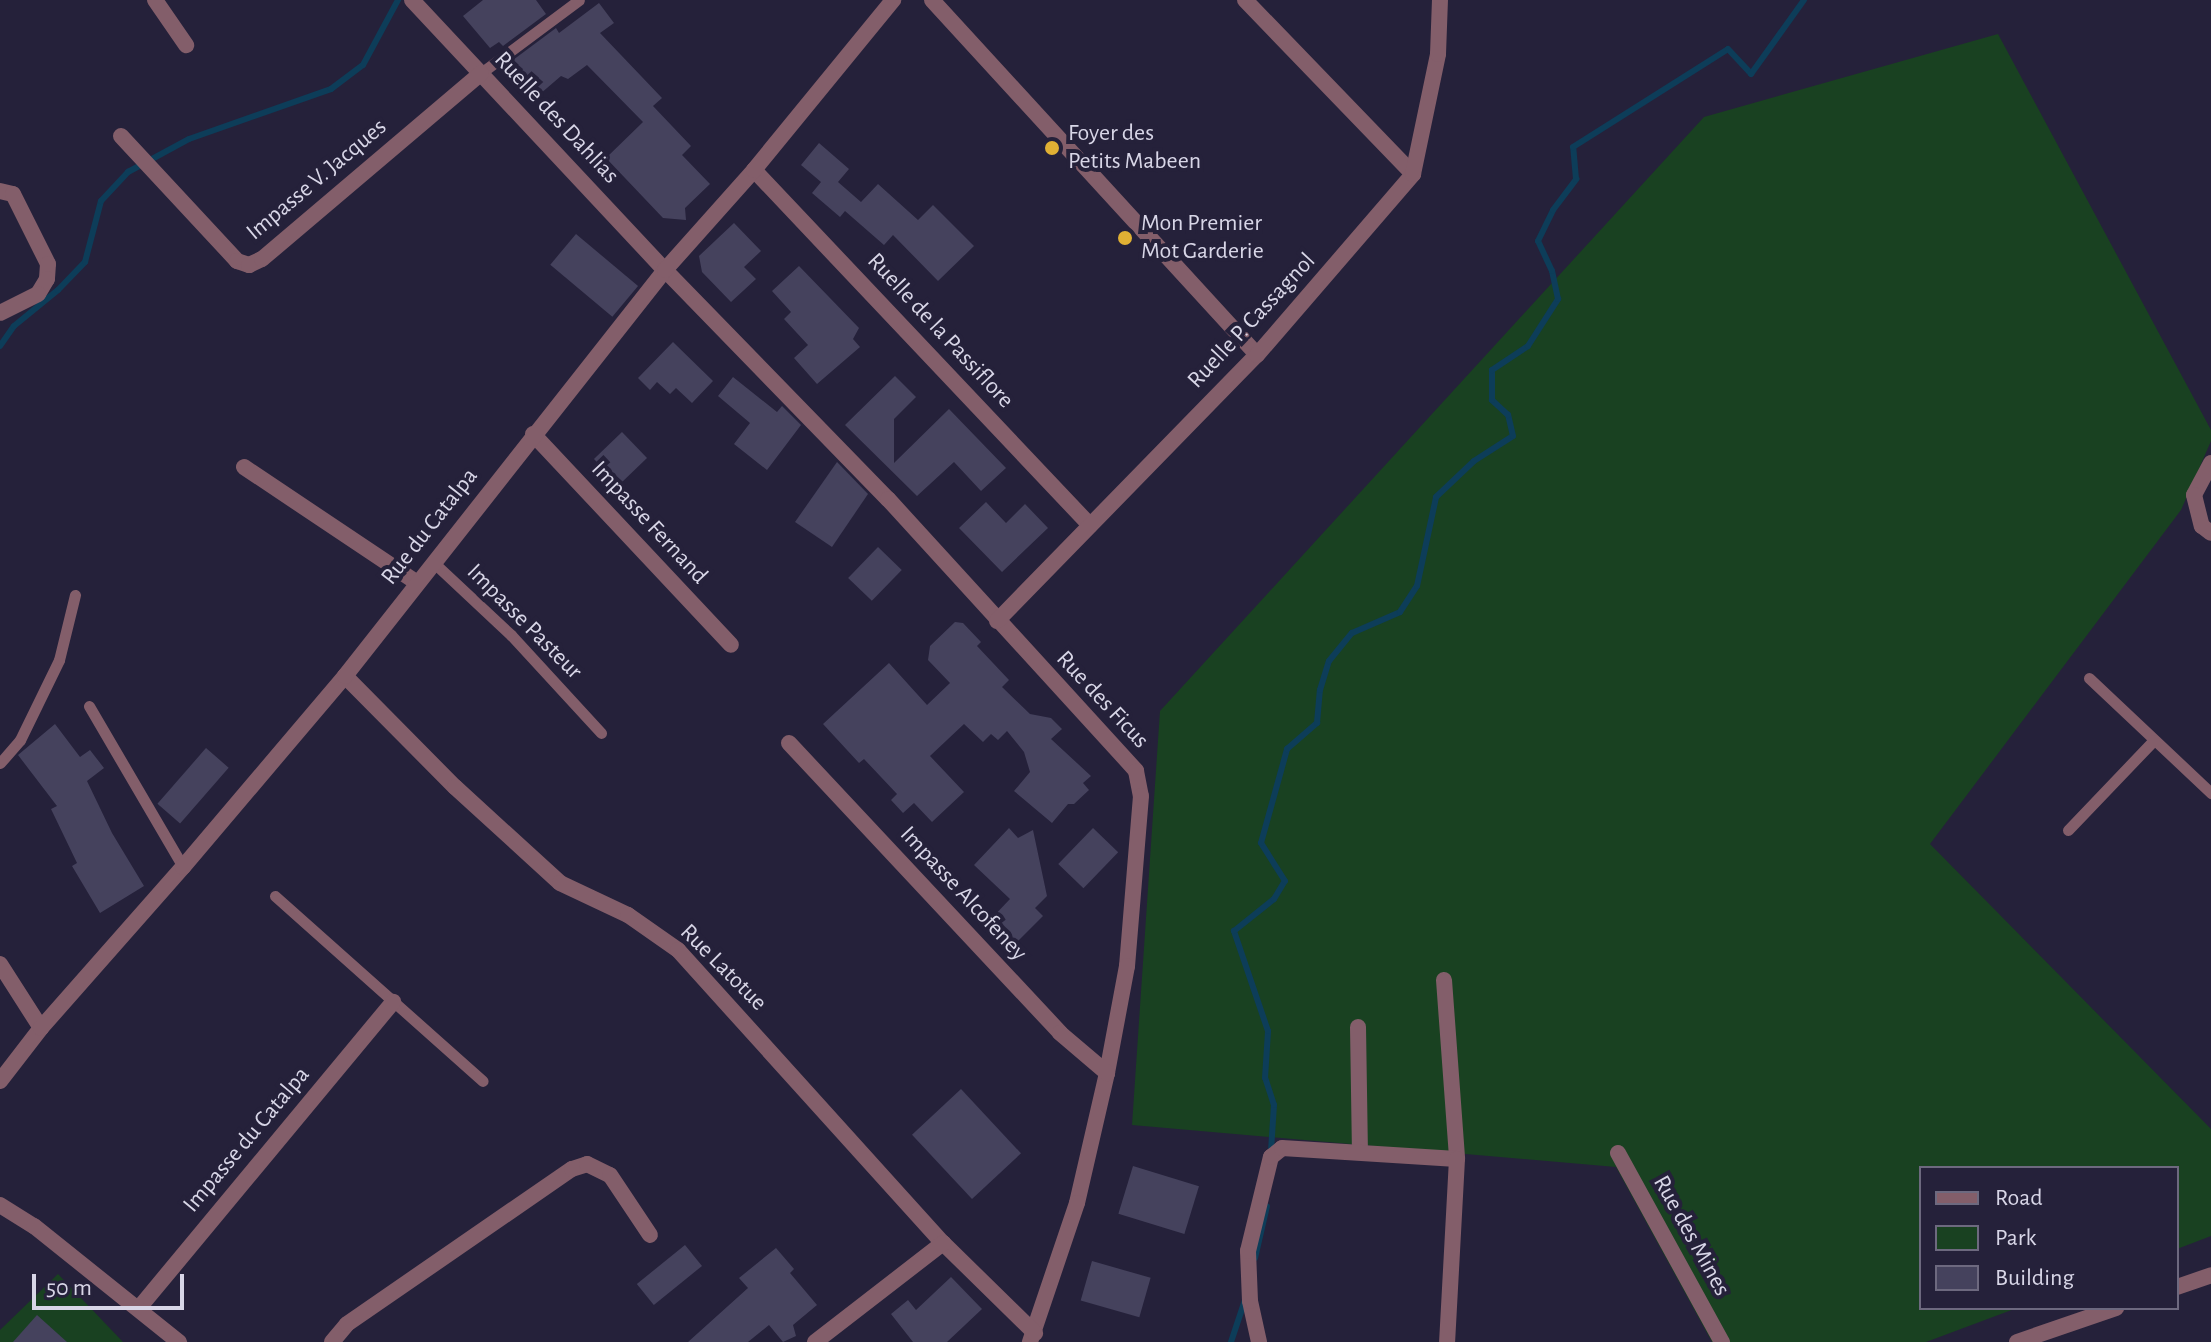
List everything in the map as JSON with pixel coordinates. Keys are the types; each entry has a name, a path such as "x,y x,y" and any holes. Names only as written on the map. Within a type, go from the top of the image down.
{"street":[{"path":"155,0 186,45"},
{"name":"Ruelle des Dahlias","path":"412,0 665,270"},
{"name":"Rue du Catalpa","path":"433,562 665,270 754,170 893,0"},
{"path":"932,0 1257,355"},
{"path":"1245,0 1413,174"},
{"name":"Ruelle P. Cassagnol","path":"997,621 1257,355 1413,174 1438,54 1440,0"},
{"name":"Impasse V. Jacques","path":"121,136 237,261 249,265 262,259 481,73"},
{"name":"Ruelle de la Passiflore","path":"754,170 1090,525"},
{"path":"0,191 13,194 48,264 47,279 38,294 0,313"},
{"name":"Rue des Ficus","path":"665,270 888,499 1136,771 1141,796 1127,966 1107,1073 1077,1203 1032,1337"},
{"name":"Impasse Fernand","path":"533,434 731,645"},
{"path":"2211,463 2194,495 2202,526 2211,533"},
{"path":"244,467 417,583"},
{"name":"Rue du Catalpa","path":"0,1081 41,1028 345,676 417,583"},
{"name":"Rue Latotue","path":"345,676 455,787 560,883 628,915 678,950 1032,1337"},
{"name":"Impasse Alcofeney","path":"789,743 1060,1033 1107,1073"},
{"path":"0,964 41,1028"},
{"path":"1444,980 1457,1159 1447,1342"},
{"name":"Impasse du Catalpa","path":"139,1308 393,1002"},
{"path":"1358,1027 1360,1151"},
{"path":"1259,1342 1253,1323 1247,1265 1271,1157 1282,1148 1457,1159"},
{"name":"Rue des Mines","path":"1618,1153 1722,1342"},
{"path":"332,1342 347,1324 572,1169 587,1164 610,1175 650,1235"},
{"path":"0,1205 34,1226 179,1342"},
{"path":"815,1342 943,1243"},
{"path":"2179,1286 2211,1275"},
{"path":"2017,1342 2110,1310"}],"lane":[{"path":"481,73 579,0"},
{"name":"Impasse Pasteur","path":"417,583 433,562 511,635 601,733"},
{"path":"0,763 20,740 59,660 75,595"},
{"path":"2089,678 2211,793"},
{"path":"89,706 183,867"},
{"path":"2068,830 2154,740"},
{"path":"275,896 483,1081"}],"green space":[{"path":"1998,34 2211,430 2211,441 2181,510 1930,844 2211,1129 2211,1236 2179,1248 2179,1166 1919,1166 1919,1310 2012,1310 1926,1342 1712,1342 1616,1167 1132,1125 1160,711 1704,117"},
{"path":"58,1274 123,1342 0,1342 0,1330"}],"building":[{"path":"483,0 536,0 546,14 503,46 499,42 490,48 463,16"},
{"path":"599,3 614,23 600,33 662,98 653,106 691,146 682,155 710,184 685,208 686,220 663,218 606,158 643,122 587,65 568,79 561,76 540,94 513,60 556,28 559,33"},
{"path":"819,143 849,169 838,182 861,202 878,184 918,220 933,205 974,246 938,281 893,235 884,245 845,211 840,217 812,193 821,182 801,165"},
{"path":"734,223 761,251 744,267 756,279 731,302 702,272 699,256"},
{"path":"576,234 638,286 612,317 550,265"},
{"path":"799,266 859,328 853,339 860,347 817,384 794,358 808,345 784,319 791,312 772,291"},
{"path":"673,342 713,381 692,403 676,388 670,394 657,382 650,390 638,378"},
{"path":"895,376 916,397 894,419 894,463 949,409 1006,468 981,491 954,462 917,496 845,425"},
{"path":"733,377 777,412 782,406 801,425 767,470 734,444 750,423 718,396"},
{"path":"622,432 647,458 619,485 594,459"},
{"path":"837,462 868,494 832,547 795,522"},
{"path":"986,502 1006,523 1025,504 1048,528 1002,572 959,528"},
{"path":"878,547 902,570 872,601 848,578"},
{"path":"955,622 963,623 981,642 977,646 1009,680 1002,687 1030,714 1051,718 1062,729 1051,739 1091,776 1083,783 1089,790 1074,804 1068,804 1052,823 1014,791 1030,772 1024,752 1007,731 998,740 991,734 983,742 964,724 930,756 964,792 932,822 914,803 903,813 891,800 897,794 864,759 859,763 823,724 889,663 927,705 950,683 928,660 930,646"},
{"path":"55,724 80,757 90,750 104,768 87,781 112,833 144,886 100,913 72,866 77,863 51,809 57,806 18,755"},
{"path":"206,748 229,768 180,824 157,804"},
{"path":"1009,828 1018,838 1033,830 1047,896 1035,908 1043,916 1014,945 989,921 1010,899 974,865"},
{"path":"1093,828 1118,852 1083,888 1058,864"},
{"path":"961,1089 1021,1153 972,1199 912,1135"},
{"path":"1133,1166 1199,1186 1184,1234 1118,1214"},
{"path":"685,1245 702,1266 654,1305 637,1284"},
{"path":"776,1248 794,1269 790,1273 817,1305 793,1325 796,1336 783,1342 769,1325 748,1342 688,1342 748,1288 739,1278"},
{"path":"1092,1261 1151,1278 1139,1317 1081,1300"},
{"path":"951,1277 982,1309 947,1342 913,1342 891,1314 908,1300 916,1310"},
{"path":"37,1315 67,1342 13,1342"}],"waterway":[{"path":"0,346 14,326 58,290 85,262 101,201 128,172 189,139 331,89 363,65 398,0"},
{"path":"1271,1151 1274,1105 1265,1078 1268,1031 1234,931 1274,899 1285,881 1261,843 1287,749 1317,723 1320,690 1329,661 1352,633 1400,612 1417,586 1436,497 1474,461 1513,436 1508,415 1492,400 1492,370 1528,346 1558,299 1552,271 1538,241 1553,210 1576,179 1573,147 1728,49 1751,74 1804,0"},
{"path":"1255,1258 1267,1206"},
{"path":"1231,1342 1245,1300"}],"place":[{"name":"Foyer des Petits Mabeen","path":"1052,148"},
{"name":"Mon Premier Mot Garderie","path":"1125,238"}]}
